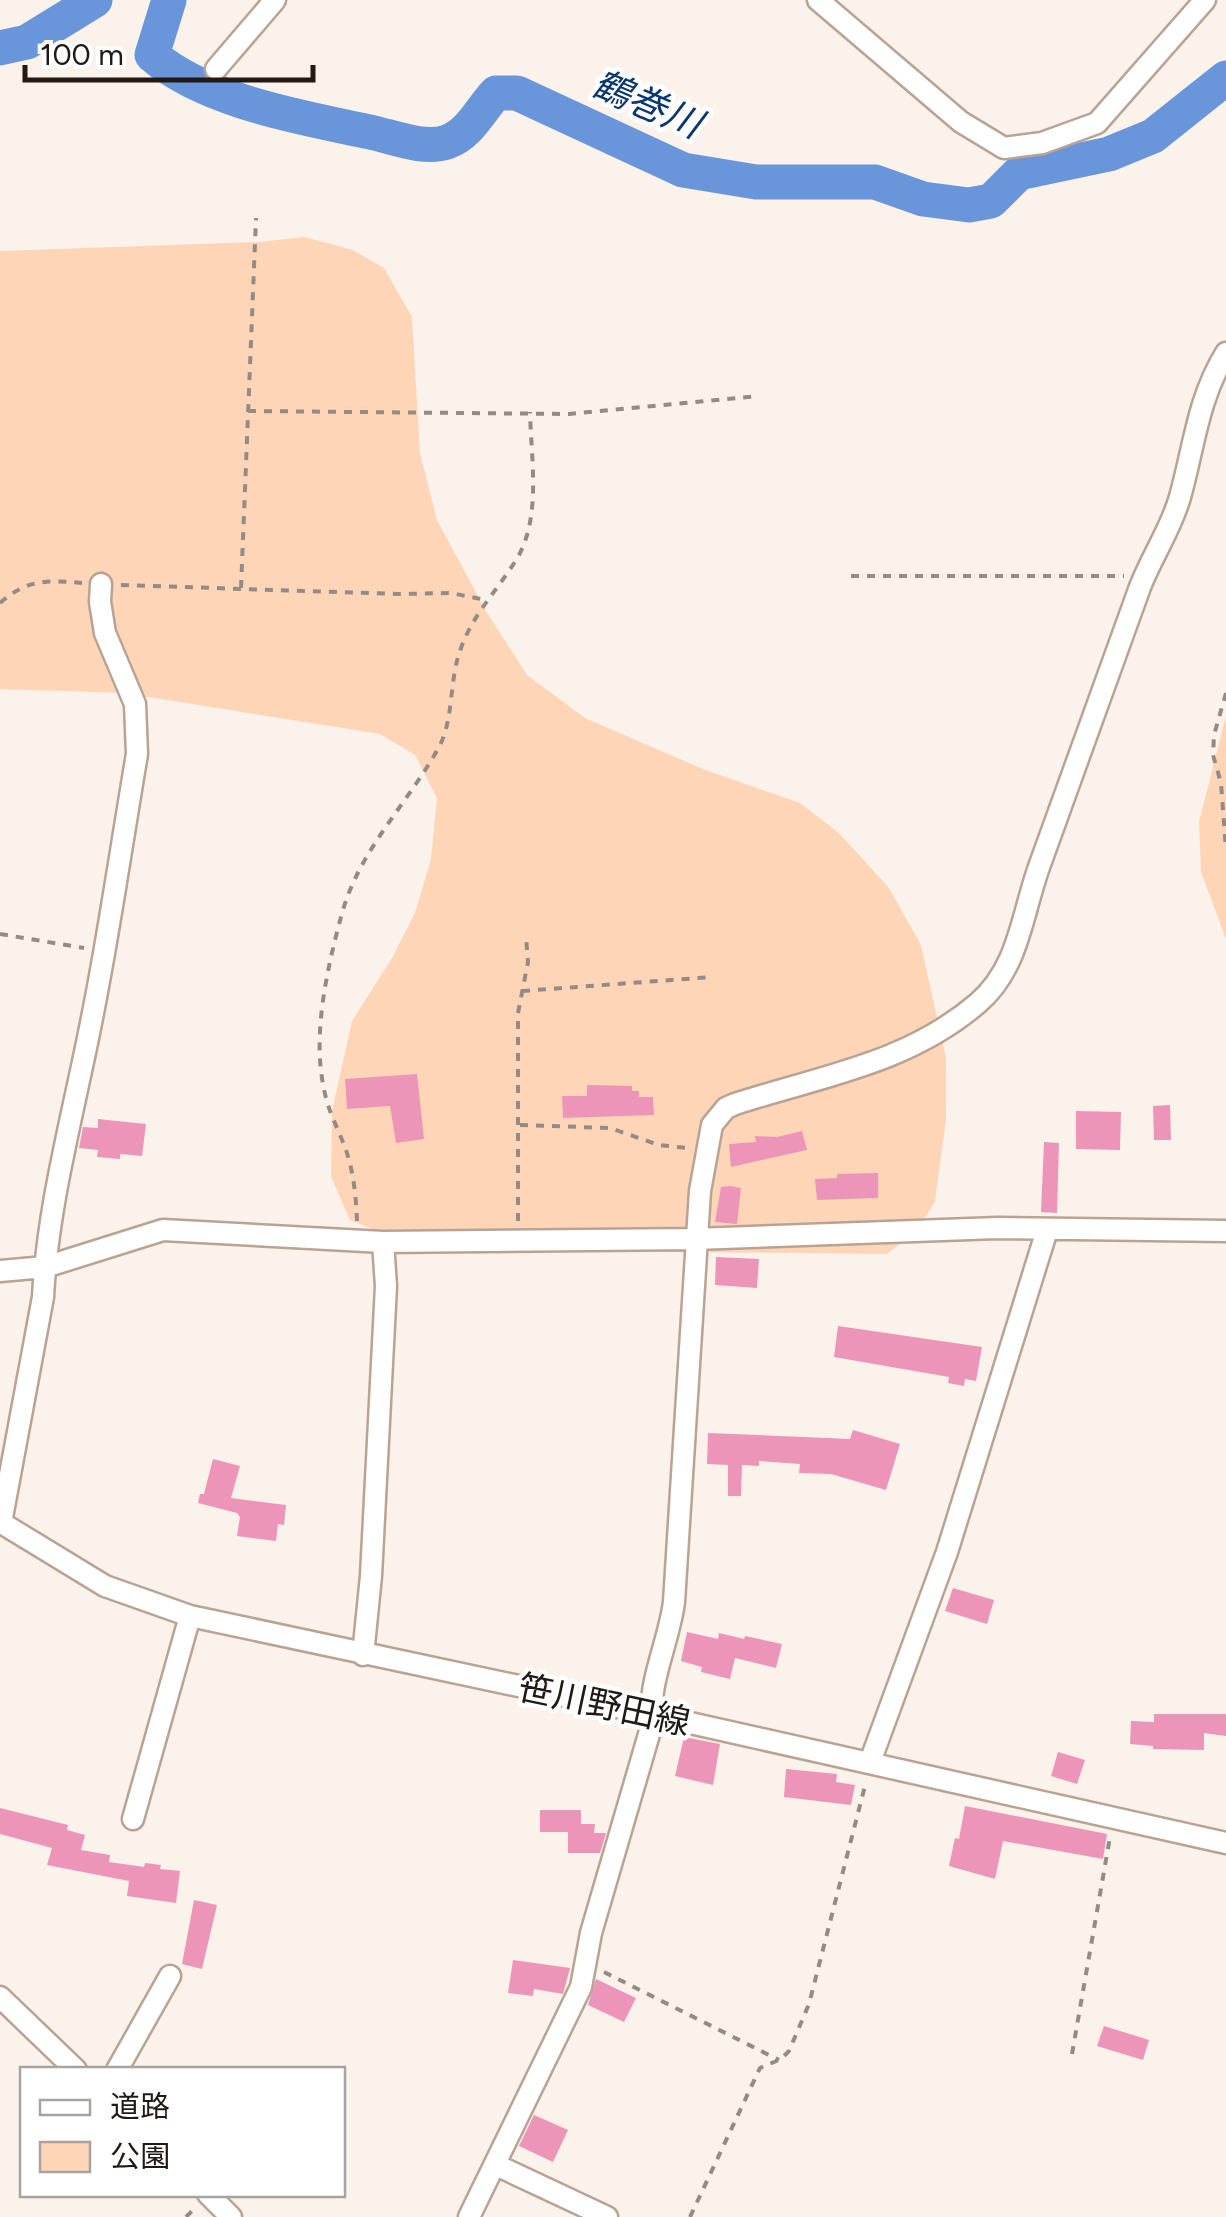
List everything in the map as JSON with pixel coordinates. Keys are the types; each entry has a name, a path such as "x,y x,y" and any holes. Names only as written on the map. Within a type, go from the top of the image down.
{"street":[{"path":"216,70 275,0"},
{"path":"818,0 961,122 1004,148 1042,143 1097,123 1205,0"},
{"path":"469,2217 574,2004 652,1724 650,1714 674,1602 695,1239 712,1125 726,1108 902,1052 962,1016 1000,981 1009,965 1038,872 1142,582 1180,500 1202,402 1226,353"},
{"path":"1,1523 43,1297 65,1134 82,1070 137,754 134,698 105,633 101,584"},
{"path":"0,1271 45,1266 164,1230 384,1242 695,1239 980,1228 1226,1231"},
{"path":"870,1762 946,1552 1047,1230"},
{"path":"362,1655 372,1576 386,1286 384,1242"},
{"name":"笹川野田線","path":"1,1523 105,1586 190,1616 1226,1842"},
{"path":"133,1818 190,1616"},
{"path":"119,2067 170,1976"},
{"path":"0,1997 73,2067"},
{"path":"496,2165 607,2217"},
{"path":"211,2197 231,2217"}],"path":[{"path":"240,588 256,218"},
{"path":"248,411 570,414 758,396"},
{"path":"357,1240 352,1174 324,1093 320,1064 327,981 354,878 438,748 446,727 458,656 486,600 519,554 530,525 530,412"},
{"path":"851,576 1109,574 1142,582"},
{"path":"0,603 22,586 37,582 451,593 486,600"},
{"path":"1226,693 1214,735 1213,755 1221,783 1226,850"},
{"path":"0,934 102,951"},
{"path":"518,1241 518,1013 528,962 526,937"},
{"path":"522,991 712,977"},
{"path":"520,1125 610,1128 659,1145 706,1151"},
{"path":"690,2217 760,2068 789,2051 808,2004 870,1762"},
{"path":"1072,2054 1114,1817"},
{"path":"586,1963 779,2060"}],"green space":[{"path":"304,237 353,250 384,268 412,317 420,453 437,520 486,611 527,675 585,718 703,769 800,803 839,833 889,888 921,945 946,1058 946,1119 935,1202 917,1230 887,1254 487,1250 401,1241 350,1220 331,1177 332,1111 352,1021 415,913 431,859 437,798 415,755 380,734 123,693 0,689 0,251"},
{"path":"1226,716 1226,939 1201,872 1199,822"}],"building":[{"path":"417,1074 424,1139 396,1143 390,1106 347,1109 345,1079"},
{"path":"587,1085 632,1086 632,1091 639,1091 639,1097 653,1097 654,1115 563,1118 562,1096 587,1096"},
{"path":"1170,1105 1171,1140 1154,1140 1153,1106"},
{"path":"1076,1111 1121,1112 1120,1150 1076,1149"},
{"path":"98,1119 146,1124 142,1156 97,1157 98,1150 79,1148 83,1127 98,1128"},
{"path":"802,1131 807,1150 731,1167 729,1144 756,1142 755,1136 777,1137"},
{"path":"1044,1142 1059,1143 1057,1213 1041,1212"},
{"path":"878,1173 878,1198 817,1200 815,1179"},
{"path":"721,1187 741,1188 737,1224 715,1222"},
{"path":"716,1257 759,1259 757,1288 715,1285"},
{"path":"838,1326 982,1347 976,1381 965,1379 964,1386 948,1383 949,1377 834,1357"},
{"path":"853,1430 900,1444 886,1490 831,1474 799,1473 800,1464 759,1461 759,1466 742,1465 741,1496 728,1496 728,1465 707,1464 708,1433 850,1439"},
{"path":"213,1459 240,1466 231,1498 286,1505 284,1525 278,1524 276,1541 237,1536 237,1513 198,1503"},
{"path":"953,1588 994,1600 987,1624 945,1611"},
{"path":"687,1632 718,1639 719,1633 744,1639 745,1636 782,1644 776,1668 735,1658 730,1679 701,1672 702,1667 681,1661"},
{"path":"1154,1714 1226,1714 1226,1736 1204,1733 1204,1750 1153,1749 1130,1744 1131,1721 1154,1722"},
{"path":"684,1737 720,1744 713,1785 675,1776"},
{"path":"1058,1752 1085,1760 1077,1784 1051,1776"},
{"path":"786,1769 837,1774 836,1782 855,1785 851,1805 784,1797"},
{"path":"965,1806 1107,1834 1103,1859 1003,1841 995,1879 949,1866"},
{"path":"0,1808 68,1825 67,1830 85,1835 81,1850 110,1855 109,1862 161,1865 160,1869 180,1871 176,1903 127,1896 129,1881 47,1865 52,1848 0,1834"},
{"path":"540,1810 581,1810 581,1824 595,1824 594,1833 606,1833 600,1853 568,1853 568,1832 540,1832"},
{"path":"194,1900 217,1905 202,1969 182,1964"},
{"path":"513,1960 570,1968 563,1994 534,1989 533,1996 508,1993"},
{"path":"596,1979 636,1998 624,2022 588,2005"},
{"path":"1104,2026 1149,2040 1143,2060 1097,2046"},
{"path":"534,2115 568,2130 553,2162 519,2146"}],"waterway":[{"name":"鶴巻川","path":"0,48 27,42 95,0"},
{"name":"鶴巻川","path":"169,0 152,55 200,85 285,113 428,145 447,142 462,133 496,93 517,93 683,170 756,182 875,182 923,199 969,205 991,201 1019,173 1109,154 1153,136 1226,78"}]}
